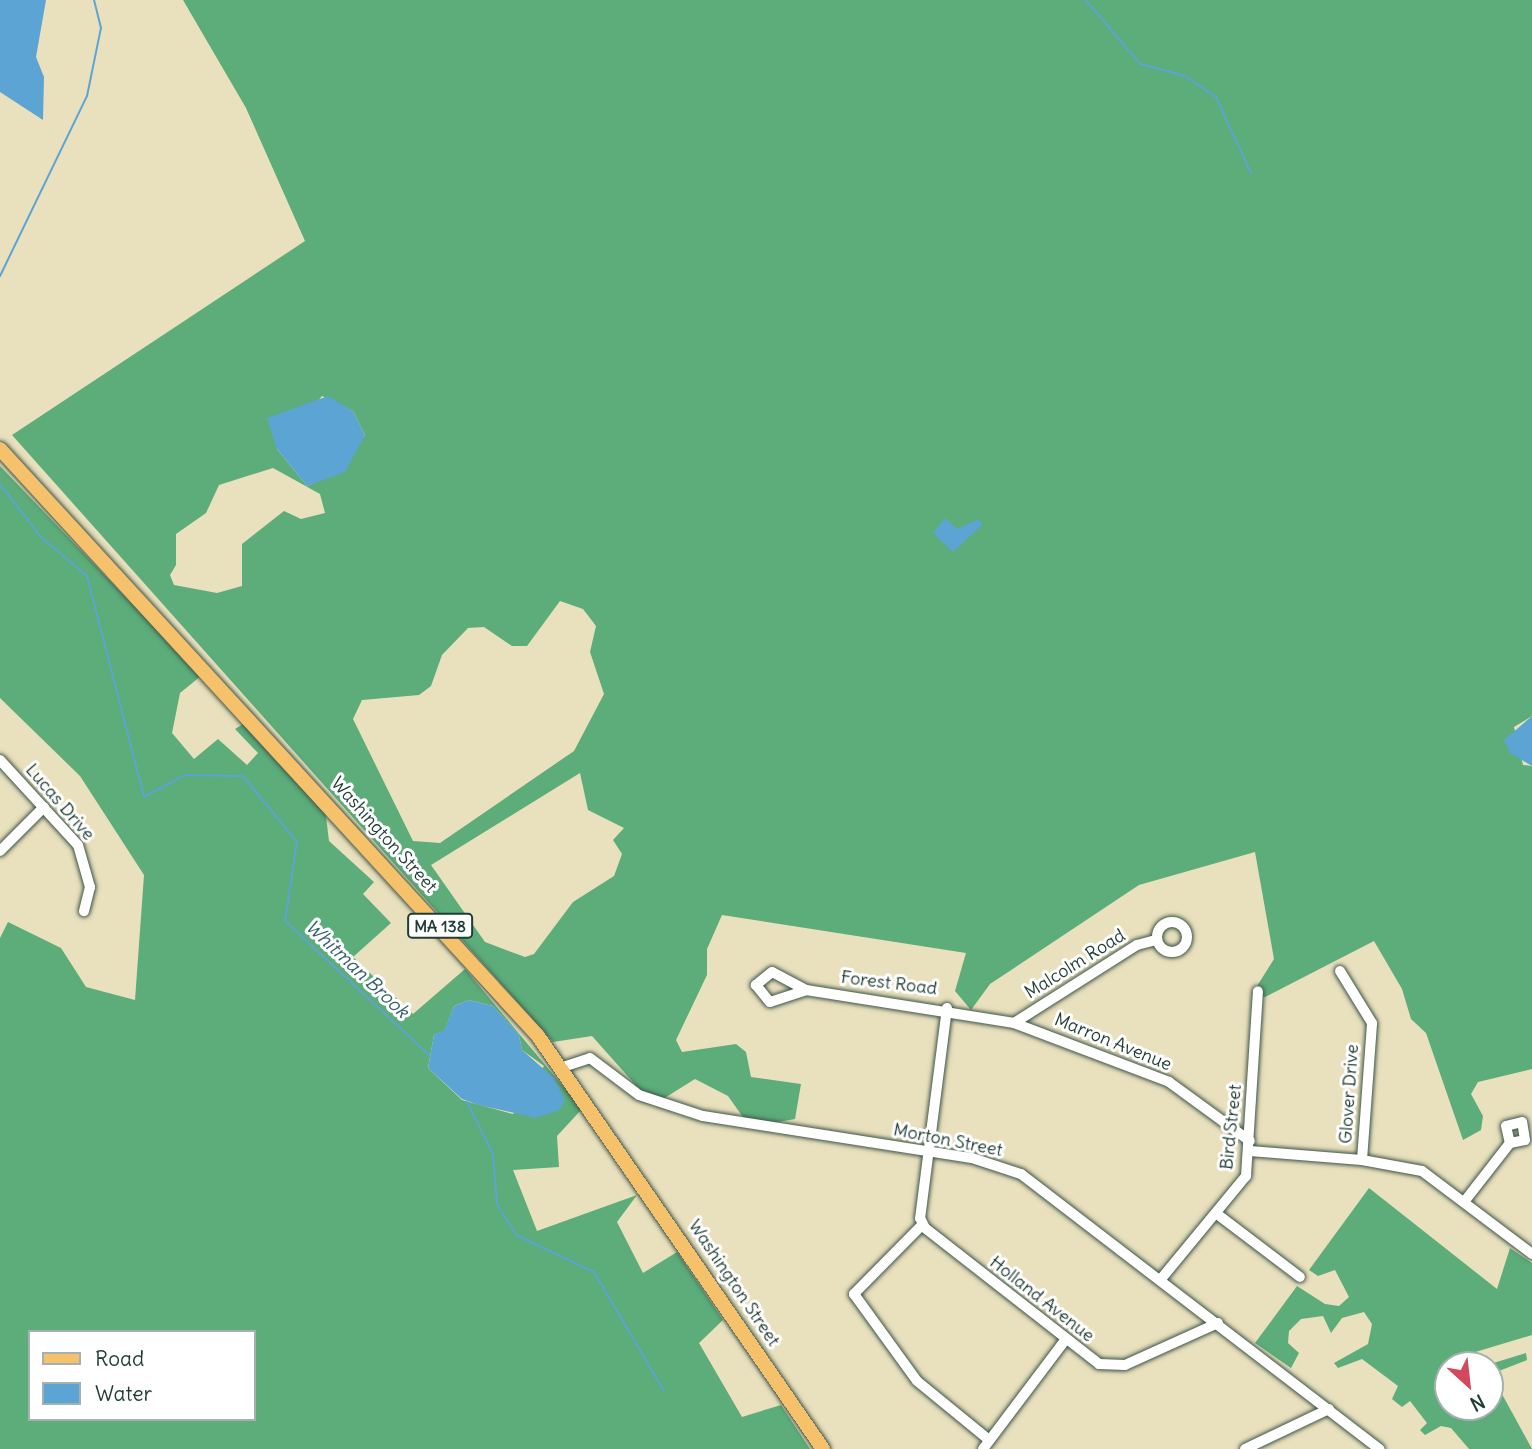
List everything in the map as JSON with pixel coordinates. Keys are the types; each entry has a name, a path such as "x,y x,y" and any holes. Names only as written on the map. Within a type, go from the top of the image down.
{"main road":[{"name":"Washington Street","path":"0,449 563,1067 823,1449"}],"street":[{"name":"Lucas Drive","path":"0,760 44,807 83,856 90,887 84,911"},
{"path":"0,851 44,807"},
{"name":"Malcolm Road","path":"1014,1023 1137,945 1156,940"},
{"name":"Glover Drive","path":"1250,1146 1362,1160 1371,1023 1340,971"},
{"name":"Forest Road","path":"806,990 947,1008 929,1152"},
{"name":"Bird Street","path":"1161,1279 1239,1189 1250,1146 1258,991"},
{"name":"Marron Avenue","path":"947,1008 1014,1023 1169,1082 1250,1146"},
{"name":"Morton Street","path":"563,1067 590,1058 639,1095 703,1116 929,1152 1021,1174 1380,1449"},
{"path":"1464,1202 1510,1143"},
{"path":"929,1152 922,1225 854,1291 917,1381 986,1445 1065,1340"},
{"path":"1362,1160 1415,1167 1532,1254"},
{"path":"1217,1214 1300,1277"},
{"name":"Holland Avenue","path":"922,1225 1091,1360 1115,1367 1218,1323"},
{"path":"1245,1449 1329,1409"}],"green space":[{"path":"183,0 1532,0 1532,716 1514,727 1523,765 1532,766 1532,1069 1478,1082 1471,1094 1483,1116 1481,1130 1463,1140 1426,1033 1411,1019 1402,989 1374,941 1265,997 1252,994 1274,959 1255,852 1139,885 990,984 971,1010 955,991 966,953 722,915 707,949 707,975 676,1040 682,1052 736,1044 746,1052 751,1077 801,1084 795,1119 750,1127 728,1096 695,1079 663,1099 640,1090 592,1036 553,1042 12,435 305,241 246,108","holes":["322,396 353,411 365,435 340,472 307,486 277,449","273,468 320,494 325,513 301,519 284,511 242,544 242,586 217,593 174,585 170,575 176,565 176,534 206,513 219,485","560,601 583,609 596,626 590,652 604,694 574,751 440,843 413,841 353,719 362,700 419,695 431,686 442,655 468,628 484,627 512,646 527,646","580,773 588,810 624,828 613,840 622,854 614,876 573,902 534,954 525,957 485,942 431,865"]},
{"path":"0,466 201,676 180,693 172,733 194,759 218,739 247,765 258,753 235,729 243,724 325,808 329,841 374,882 363,894 391,923 353,957 413,1014 465,969 582,1109 557,1136 559,1167 513,1170 537,1231 637,1195 617,1222 643,1273 677,1252 723,1320 699,1343 742,1417 781,1405 810,1449 0,1449 0,938 8,922 61,948 86,987 135,1000 144,875 80,776 0,698","holes":["469,1000 493,1006 519,1035 522,1050 544,1066 513,1114 462,1100 428,1068 434,1035 445,1030 454,1006"]},
{"path":"1369,1188 1497,1289 1510,1248 1532,1263 1532,1335 1479,1351 1434,1351 1434,1421 1504,1421 1504,1398 1532,1449 1469,1449 1451,1428 1441,1426 1425,1435 1420,1430 1427,1423 1410,1401 1402,1407 1392,1399 1398,1386 1362,1359 1338,1368 1334,1363 1368,1344 1372,1324 1364,1312 1342,1318 1331,1333 1323,1316 1301,1319 1289,1331 1288,1343 1299,1353 1291,1368 1255,1343 1297,1286 1325,1304 1339,1306 1349,1297 1335,1270 1318,1276 1309,1270"},
{"path":"1526,1353 1527,1360 1504,1369 1504,1360"}],"water":[{"path":"0,0 46,0 36,57 44,77 43,120 0,92"},
{"path":"328,396 353,411 365,435 345,472 307,486 277,449 267,418"},
{"path":"945,518 957,529 979,519 982,525 953,552 933,533"},
{"path":"1532,716 1532,766 1510,753 1504,740"},
{"path":"469,1000 493,1006 519,1035 522,1050 554,1078 565,1100 559,1110 536,1118 479,1105 462,1099 428,1068 434,1035 445,1029 454,1006"}],"waterway":[{"name":"Whitman Brook","path":"0,276 87,96 101,28 94,0"},
{"path":"1086,0 1140,64 1185,76 1216,97 1251,173"},
{"name":"Whitman Brook","path":"0,484 41,537 87,576 144,797 185,775 243,776 297,842 285,921 429,1055"},
{"name":"Whitman Brook","path":"467,1102 493,1154 497,1204 516,1235 594,1272 664,1391"}]}
